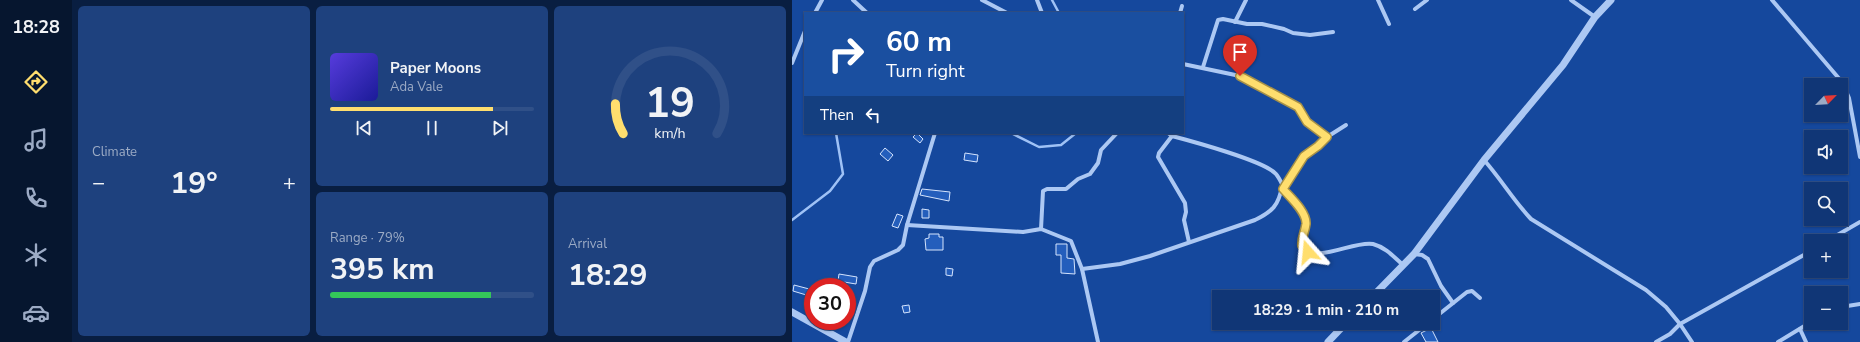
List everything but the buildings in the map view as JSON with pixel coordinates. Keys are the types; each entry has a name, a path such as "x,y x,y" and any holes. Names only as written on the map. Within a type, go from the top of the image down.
{"street":[{"path":"816,12 822,0"},
{"path":"853,0 866,12"},
{"path":"982,0 1004,12"},
{"path":"1038,0 1042,12"},
{"path":"1235,22 1246,0"},
{"path":"1378,0 1389,24"},
{"path":"1415,9 1427,0"},
{"path":"1571,0 1595,17"},
{"path":"1379,290 1414,254 1484,160 1563,65 1595,17 1611,0"},
{"path":"1772,0 1842,82 1849,98 1860,157"},
{"path":"1180,12 1182,6"},
{"path":"1203,67 1218,20 1223,19 1247,24 1262,24 1284,29 1293,33 1310,35 1333,32"},
{"path":"792,63 804,33"},
{"path":"1184,64 1240,76 1298,107 1307,122 1327,137"},
{"path":"1082,269 1120,264 1216,234 1266,215 1275,208 1282,188 1304,156 1318,146 1327,137 1346,125"},
{"path":"792,312 847,342 864,292 870,267 874,261 898,250 902,245 906,225 935,134"},
{"path":"1041,229 1043,192 1047,189 1066,189 1078,179 1090,174 1098,163 1101,150 1117,134"},
{"path":"1169,134 1212,147 1266,168 1276,174 1282,188 1292,198 1304,215 1306,223 1301,237 1302,246 1308,252 1317,253 1348,249 1362,244 1372,244 1387,251 1404,265"},
{"path":"1172,136 1158,153 1158,157 1185,203 1186,212 1184,220 1189,242"},
{"path":"1484,160 1497,174 1518,205 1530,219 1646,290 1666,307 1692,342"},
{"path":"1280,197 1292,198"},
{"path":"1839,234 1860,222"},
{"path":"906,225 1022,232 1041,229 1071,241 1082,269 1098,342"},
{"path":"1414,254 1422,255 1428,259 1441,286 1453,303"},
{"path":"1656,342 1670,334 1680,324 1804,255"},
{"path":"1440,313 1470,290 1480,298"},
{"path":"1848,306 1860,304"},
{"path":"1778,342 1804,326"},
{"path":"1800,329 1806,342"},
{"path":"1328,342 1339,330"},
{"path":"1404,342 1419,330"}],"waterway":[{"path":"1052,0 1058,12"},
{"path":"792,220 830,191 843,174 836,134"},
{"path":"1013,134 1039,147 1061,145 1075,134"}],"route":[{"path":"1240,76 1298,107 1303,118 1327,137 1301,159 1283,189 1292,198 1304,215 1306,223 1301,237 1302,246 1308,252"}]}
